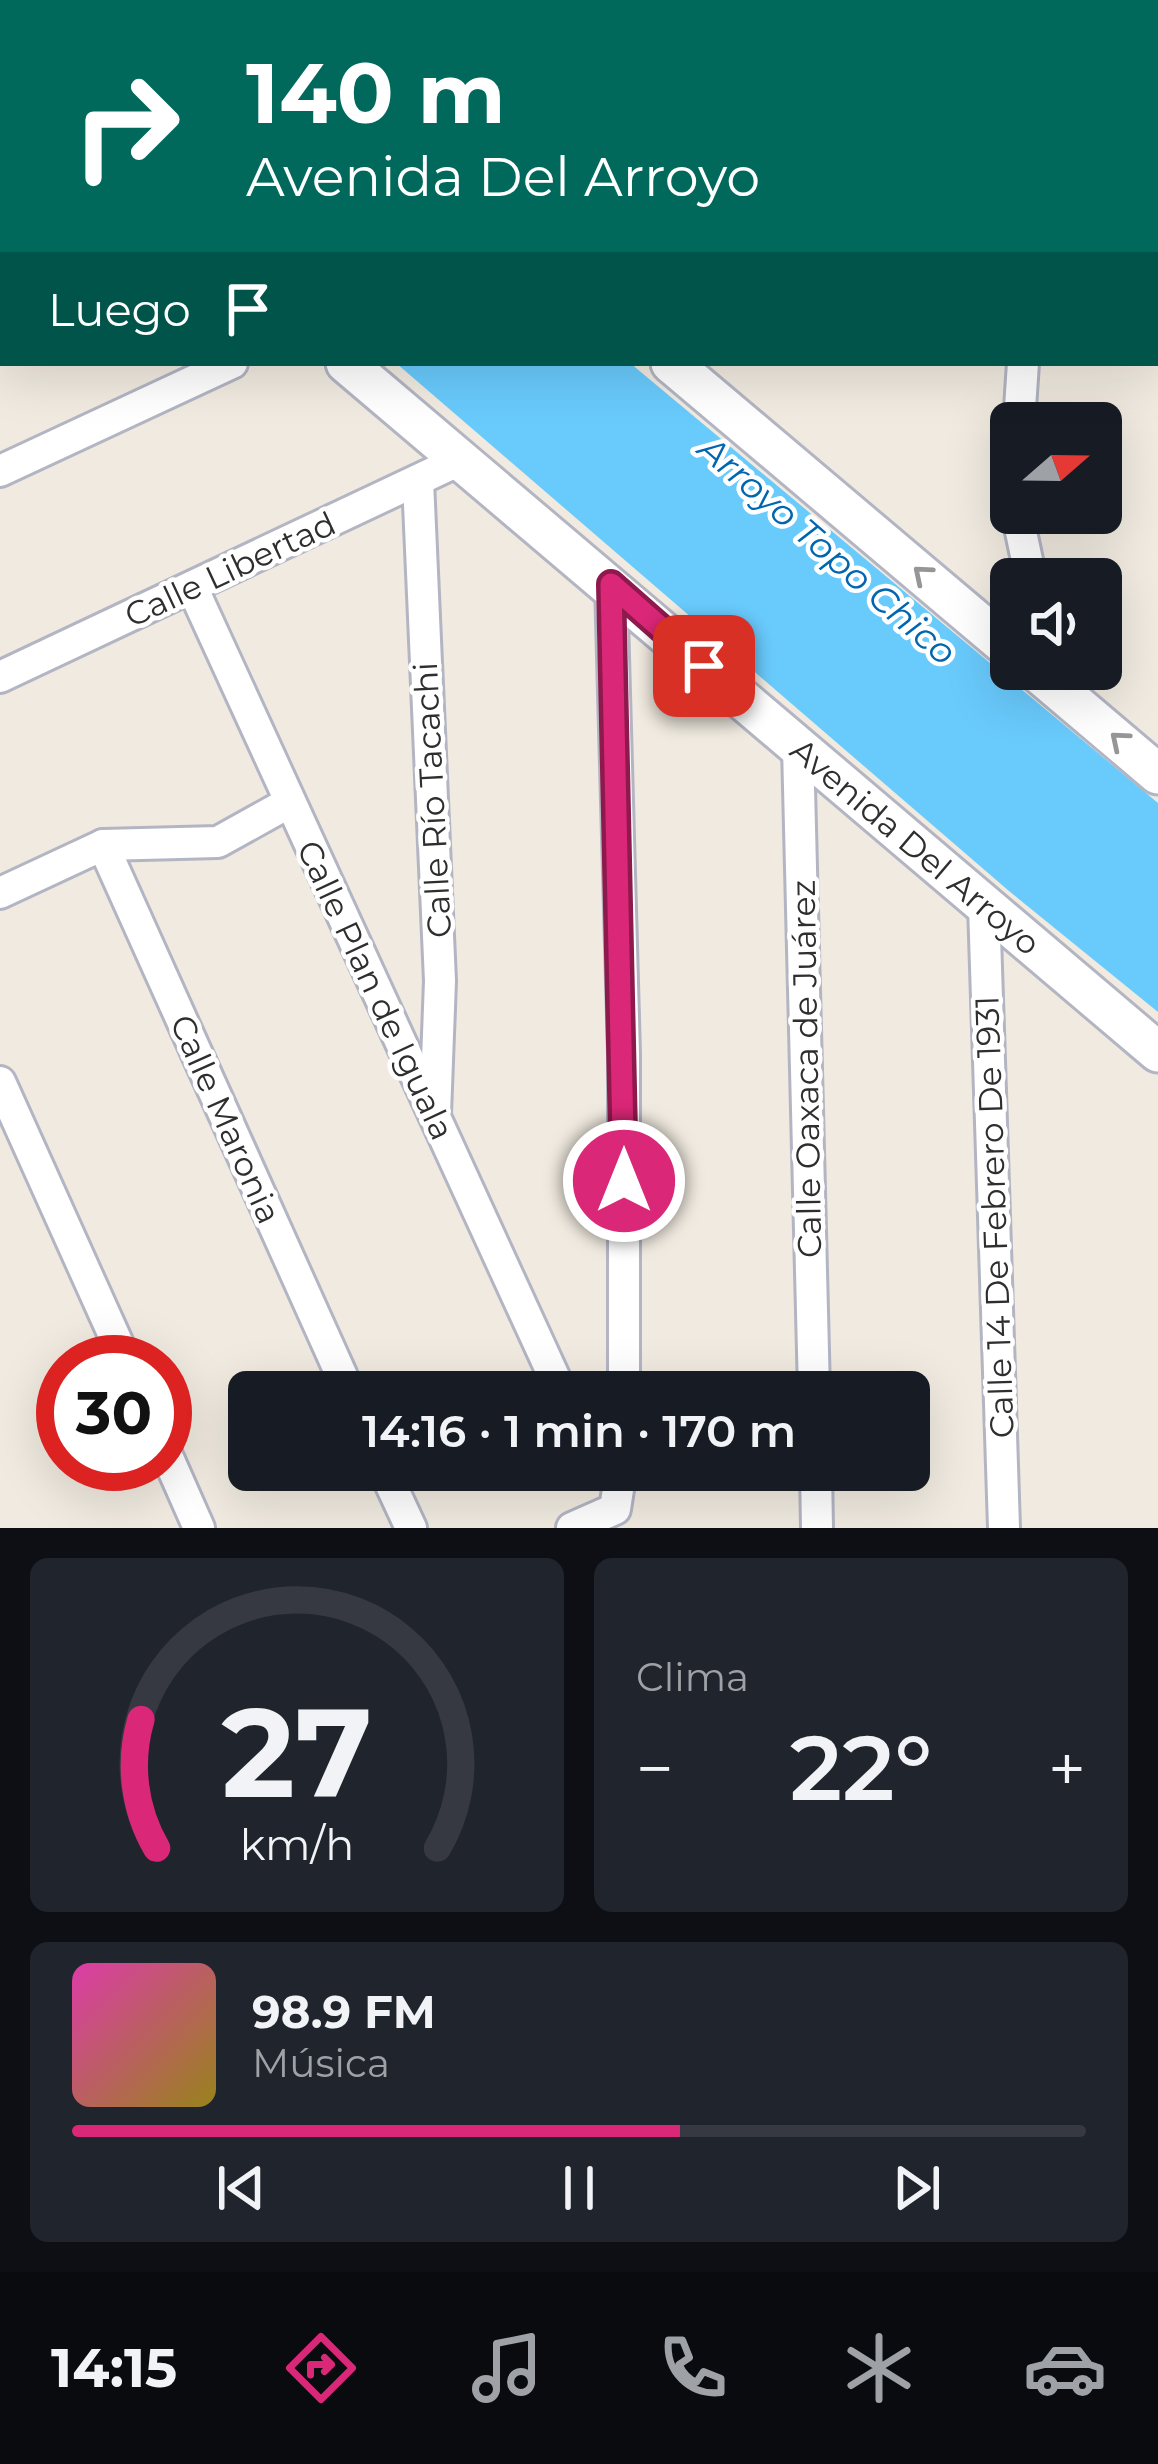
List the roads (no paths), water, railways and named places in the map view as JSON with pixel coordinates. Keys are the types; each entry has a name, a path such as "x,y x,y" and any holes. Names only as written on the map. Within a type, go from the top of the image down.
{"street":[{"path":"0,471 226,366"},
{"name":"Avenida Del Arroyo","path":"350,366 1158,1052"},
{"path":"675,366 990,632"},
{"path":"1021,402 1024,366"},
{"name":"Calle Libertad","path":"0,677 460,460"},
{"name":"Calle Río Tacachi","path":"418,481 440,981 435,1120"},
{"path":"611,584 623,1054 625,1371"},
{"name":"Calle Plan de Iguala","path":"191,587 551,1371"},
{"path":"1059,690 1158,774"},
{"path":"1073,690 1079,707"},
{"name":"Calle Oaxaca de Juárez","path":"798,747 813,1371"},
{"path":"0,893 103,845 218,842 290,802"},
{"name":"Calle Maronia","path":"103,845 340,1371"},
{"name":"Calle 14 De Febrero De 1931","path":"984,905 1004,1528"},
{"path":"0,1082 114,1335"},
{"path":"183,1491 199,1528"},
{"path":"393,1491 410,1528"},
{"path":"572,1528 619,1519 606,1491"},
{"path":"816,1491 817,1528"}],"water":[{"name":"Arroyo Topo Chico","path":"399,366 634,366 990,663 990,690 1022,690 1158,803 1158,1012 1009,891"}]}
